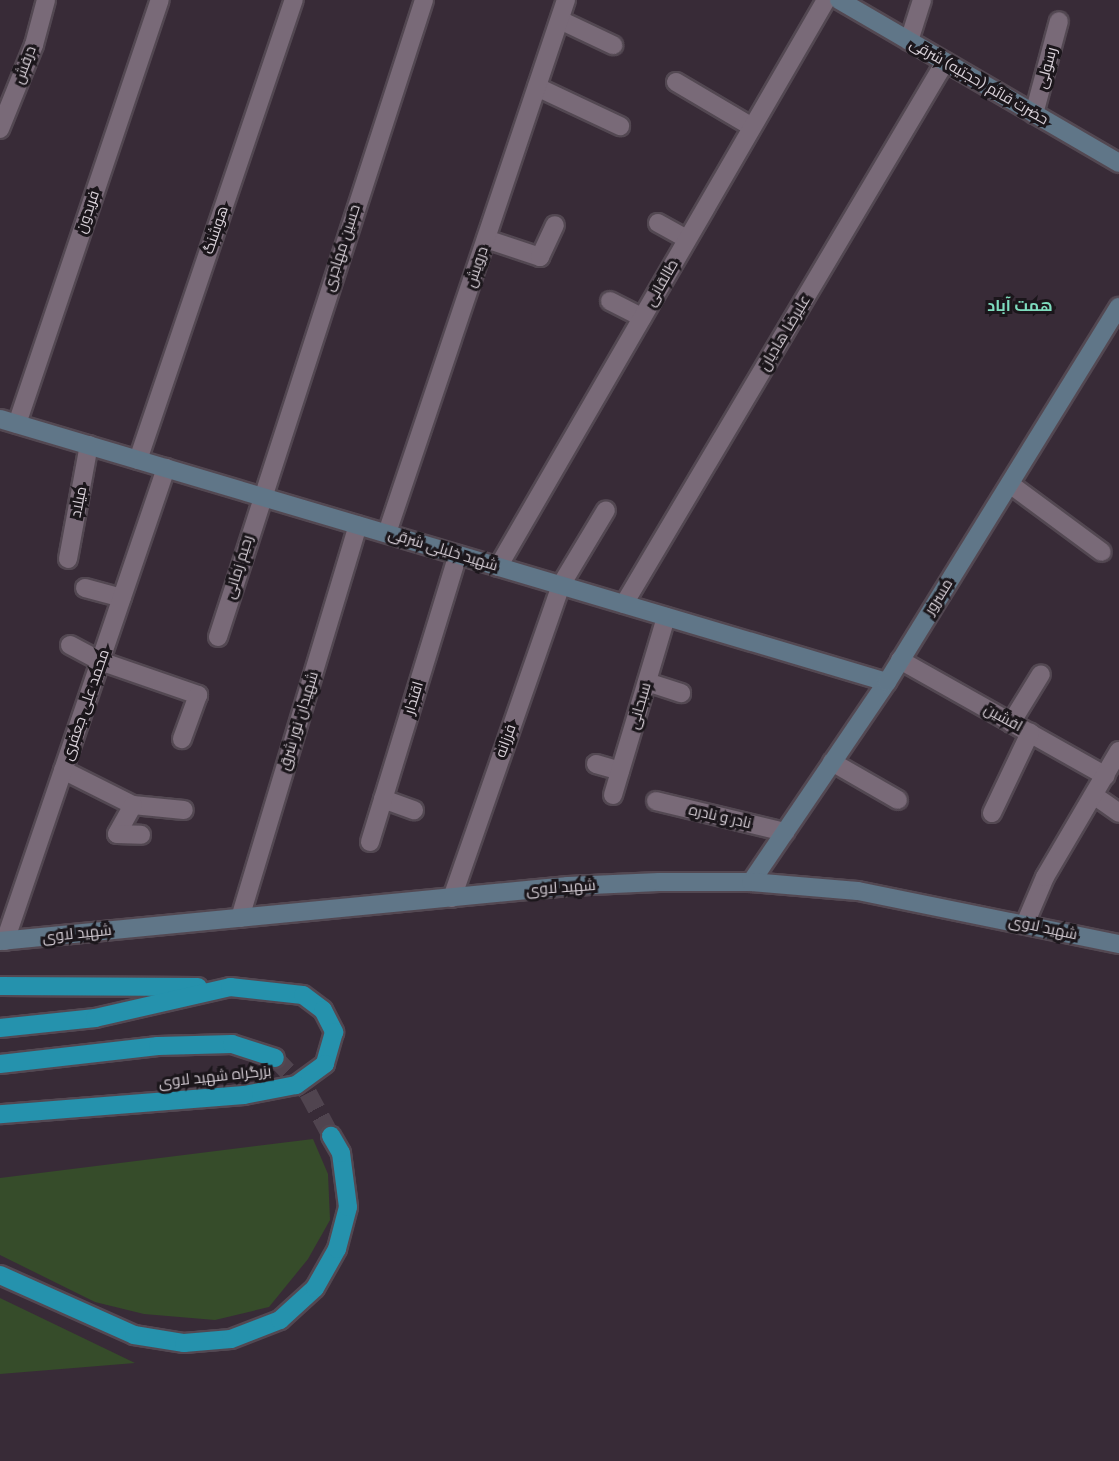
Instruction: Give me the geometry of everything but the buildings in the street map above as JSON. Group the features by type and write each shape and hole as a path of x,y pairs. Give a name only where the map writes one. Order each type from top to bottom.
{"highway":[{"path":"0,986 230,987"},
{"name":"بزرگراه شهید لاوی","path":"0,1028 95,1018 230,987 303,995 322,1010 334,1032 325,1064 296,1085 244,1095 0,1114"},
{"path":"0,1064 158,1046 232,1044 275,1058"},
{"path":"0,1275 134,1335 184,1343 231,1339 280,1320 315,1288 337,1249 348,1207 341,1153 331,1136"}],"street":[{"name":"درفش","path":"0,129 34,45 46,0"},
{"name":"فریدون","path":"8,422 160,0"},
{"name":"هوشنگ","path":"138,460 294,0"},
{"name":"حسین مهاجری","path":"261,496 424,0"},
{"name":"درویش","path":"387,533 566,0"},
{"name":"طالقانی","path":"498,567 826,0"},
{"name":"حضرت قائم (حجتیه) شرقی","path":"839,0 1119,164"},
{"path":"909,41 922,0"},
{"path":"560,21 613,45"},
{"name":"رسولی","path":"1034,114 1059,21"},
{"name":"علیرضا هادیان","path":"624,604 945,62"},
{"path":"676,82 752,128"},
{"path":"537,87 620,126"},
{"path":"658,223 687,239"},
{"path":"486,239 540,257 555,225"},
{"path":"610,301 642,317"},
{"name":"مسرور","path":"751,882 886,682 1118,310"},
{"name":"شهید خلیلی شرقی","path":"8,422 886,682"},
{"name":"میلاد","path":"68,559 89,445"},
{"name":"محمد علی جعفری","path":"2,941 166,468"},
{"path":"1010,484 1102,552"},
{"name":"رحیم زمانی","path":"218,637 261,496"},
{"name":"فرزانه","path":"452,898 561,585 606,510"},
{"name":"شهیدان نور شرق","path":"240,918 358,525"},
{"name":"اقتدار","path":"370,842 458,555"},
{"path":"85,588 122,598"},
{"name":"سبحانی","path":"613,795 666,616"},
{"path":"70,645 100,661 198,694 182,739"},
{"name":"افشین","path":"900,660 1106,776"},
{"path":"1011,723 1041,674"},
{"path":"647,682 681,693"},
{"path":"992,813 1030,733"},
{"path":"1025,924 1044,877 1118,756"},
{"path":"832,762 898,800"},
{"path":"596,764 620,771"},
{"path":"63,770 133,805 184,810"},
{"path":"1095,796 1119,813"},
{"path":"383,799 414,810"},
{"name":"نادر و نادره","path":"656,801 785,832"},
{"path":"133,805 117,834 141,836"},
{"name":"شهید لاوی","path":"2,941 591,885 751,882 858,891 1119,944"}],"green space":[{"path":"313,1139 328,1174 330,1220 308,1259 269,1307 215,1320 144,1314 95,1302 0,1255 0,1178"},
{"path":"0,1298 25,1310 135,1363 0,1374"}],"tunnel":[{"path":"275,1058 308,1093 331,1136"}],"district":[{"name":"همت آباد","path":"1020,306"}]}
